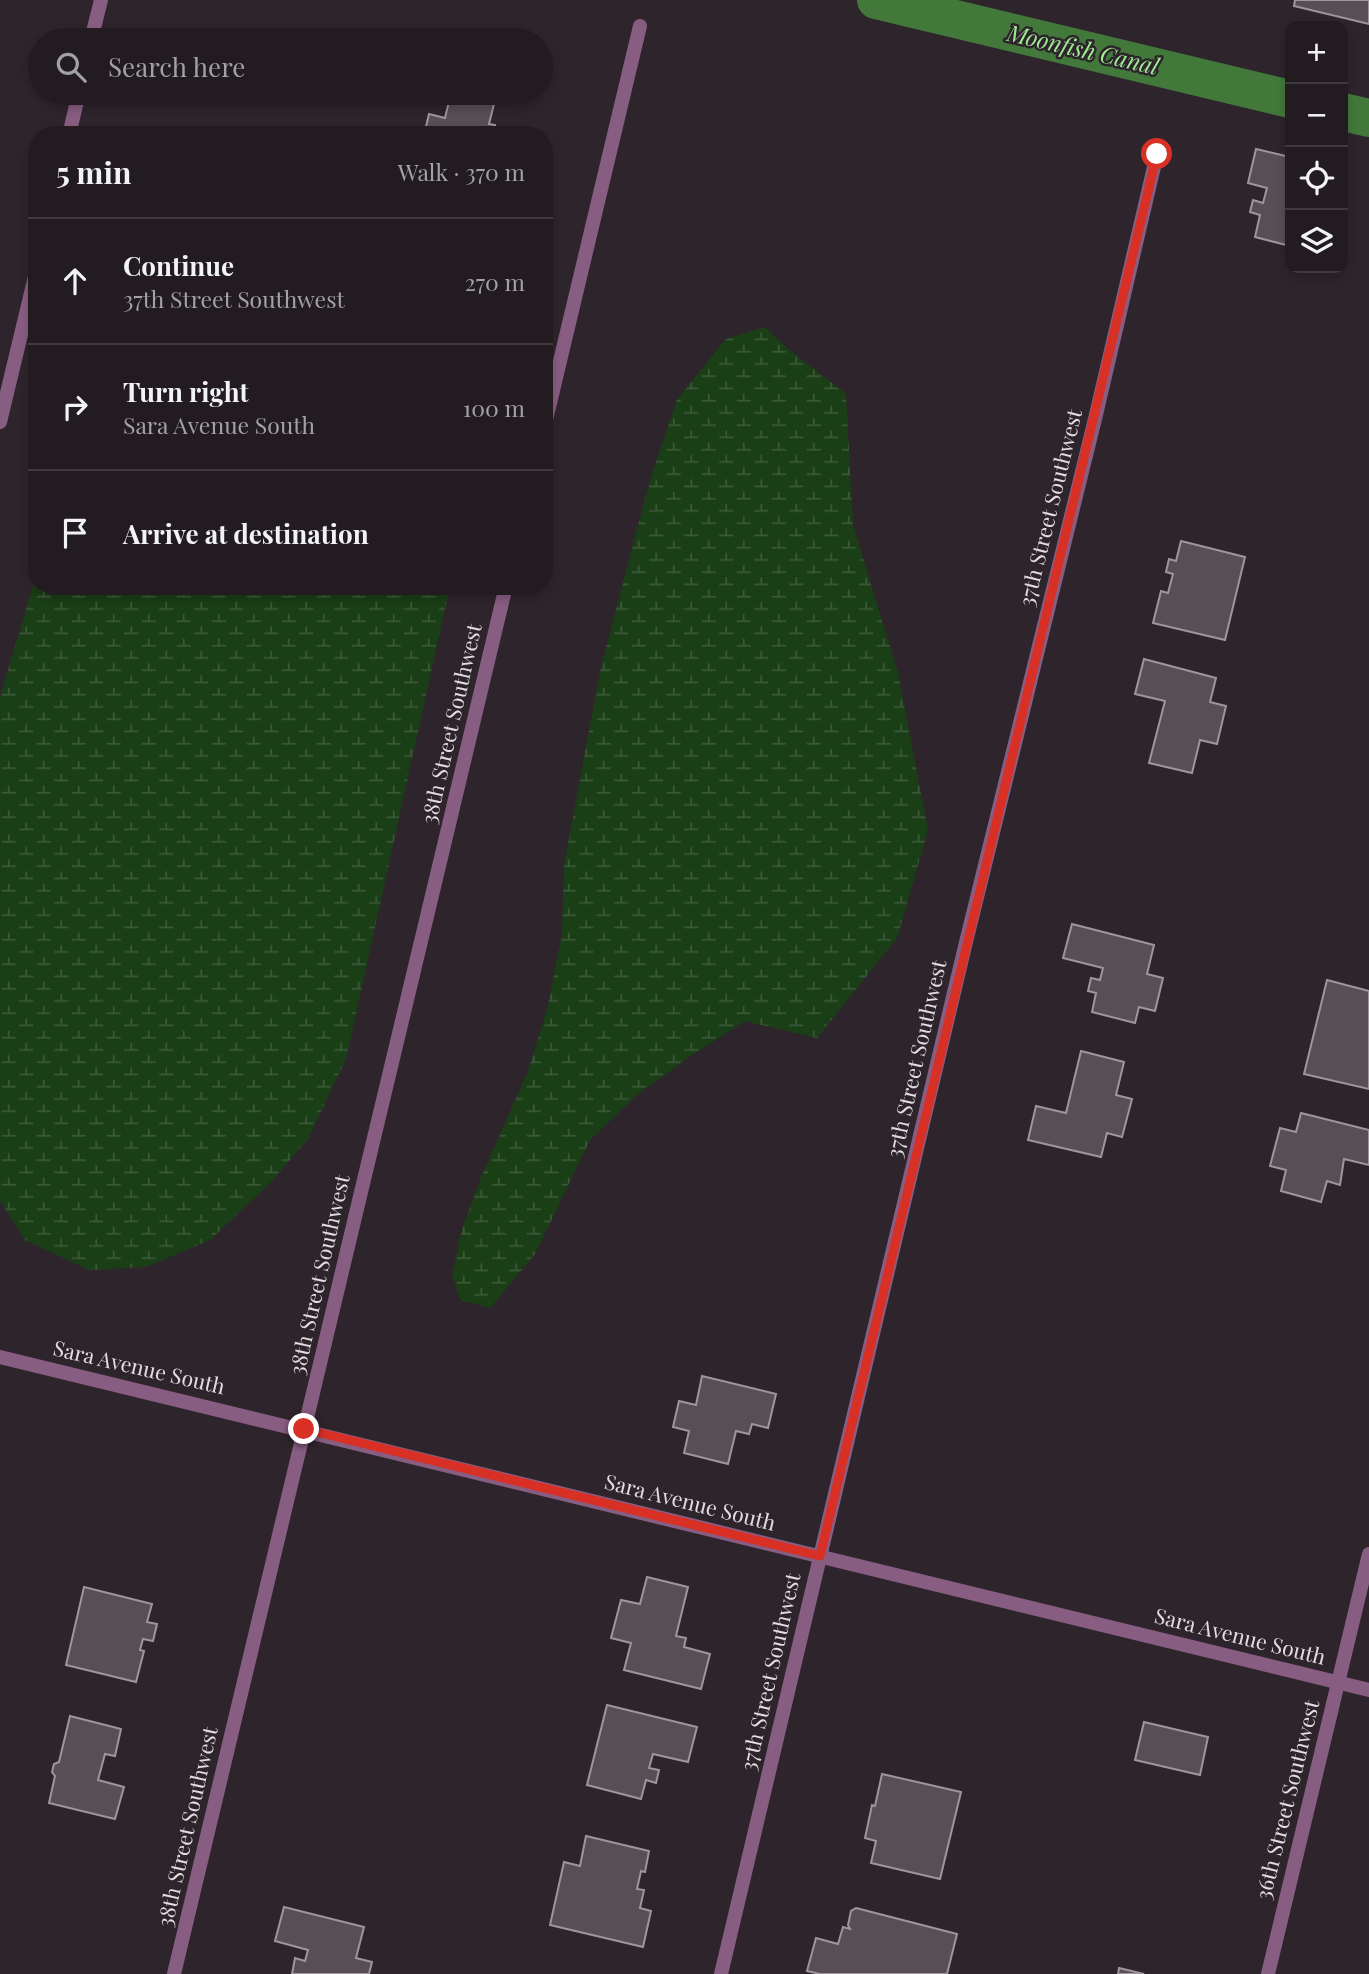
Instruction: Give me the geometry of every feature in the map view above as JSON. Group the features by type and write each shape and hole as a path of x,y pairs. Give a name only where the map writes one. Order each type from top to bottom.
{"street":[{"path":"94,28 101,0"},
{"path":"553,390 640,26"},
{"path":"71,126 76,105"},
{"name":"37th Street Southwest","path":"720,1974 1157,154"},
{"path":"0,422 28,305"},
{"name":"38th Street Southwest","path":"174,1974 504,595"},
{"name":"Sara Avenue South","path":"0,1357 1369,1690"},
{"name":"36th Street Southwest","path":"1268,1974 1369,1554"}],"green space":[{"path":"765,327 787,348 846,394 853,525 898,673 928,830 897,938 817,1038 745,1021 637,1095 590,1140 535,1254 490,1308 460,1300 452,1275 462,1229 480,1180 527,1074 547,1010 562,933 564,866 600,671 650,480 677,400 726,339"},
{"path":"30,595 448,595 346,1059 308,1139 271,1182 210,1240 146,1267 89,1270 25,1240 0,1201 0,697"}],"building":[{"path":"1295,0 1369,0 1369,24 1294,6"},
{"path":"448,105 494,105 489,124 495,125 426,126 429,114 445,118"},
{"path":"1256,149 1285,156 1285,245 1255,237 1260,215 1250,212 1253,200 1263,203 1267,188 1248,183"},
{"path":"1181,541 1245,557 1225,640 1153,623 1161,591 1168,593 1173,574 1166,572 1169,559 1176,561"},
{"path":"1144,659 1216,678 1210,702 1226,706 1217,744 1200,740 1192,773 1149,763 1165,701 1135,694"},
{"path":"1072,924 1154,945 1147,974 1163,978 1155,1011 1139,1007 1135,1023 1092,1012 1096,993 1088,991 1091,978 1100,980 1103,968 1063,958"},
{"path":"1327,980 1369,991 1369,1089 1304,1074"},
{"path":"1081,1051 1124,1062 1116,1095 1132,1099 1122,1137 1107,1133 1101,1157 1028,1140 1036,1106 1066,1113"},
{"path":"1301,1113 1369,1130 1369,1165 1344,1159 1340,1185 1327,1181 1321,1202 1281,1191 1286,1170 1270,1166 1280,1128 1296,1132"},
{"path":"702,1376 776,1394 768,1428 752,1424 749,1434 736,1431 728,1464 684,1453 689,1431 673,1427 679,1401 696,1405"},
{"path":"647,1577 688,1587 676,1636 686,1638 684,1647 710,1654 701,1689 624,1670 631,1643 611,1638 621,1600 640,1604"},
{"path":"84,1587 152,1604 147,1622 157,1624 153,1641 143,1639 140,1650 144,1651 136,1682 66,1665"},
{"path":"607,1705 697,1727 688,1762 653,1754 649,1768 659,1770 656,1783 646,1780 641,1799 587,1785"},
{"path":"70,1716 121,1729 115,1756 105,1754 98,1780 124,1787 115,1819 49,1803 55,1776 52,1772 54,1764 59,1762"},
{"path":"1144,1722 1208,1737 1200,1775 1135,1760"},
{"path":"882,1774 961,1792 940,1879 871,1863 876,1841 865,1838"},
{"path":"586,1836 649,1851 645,1872 641,1871 637,1889 644,1890 640,1908 651,1911 643,1947 550,1925 564,1862 580,1866"},
{"path":"284,1907 364,1927 356,1958 372,1962 369,1974 292,1974 295,1958 305,1961 308,1950 275,1941"},
{"path":"856,1908 957,1934 947,1974 820,1974 807,1971 816,1938 838,1944 843,1927 850,1929 848,1925 851,1911"},
{"path":"1119,1968 1144,1974 1118,1974"}],"waterway":[{"name":"Moonfish Canal","path":"876,0 1285,98"},
{"name":"Moonfish Canal","path":"1348,113 1369,118"}],"route":[{"path":"304,1429 820,1556 1157,154"}]}
